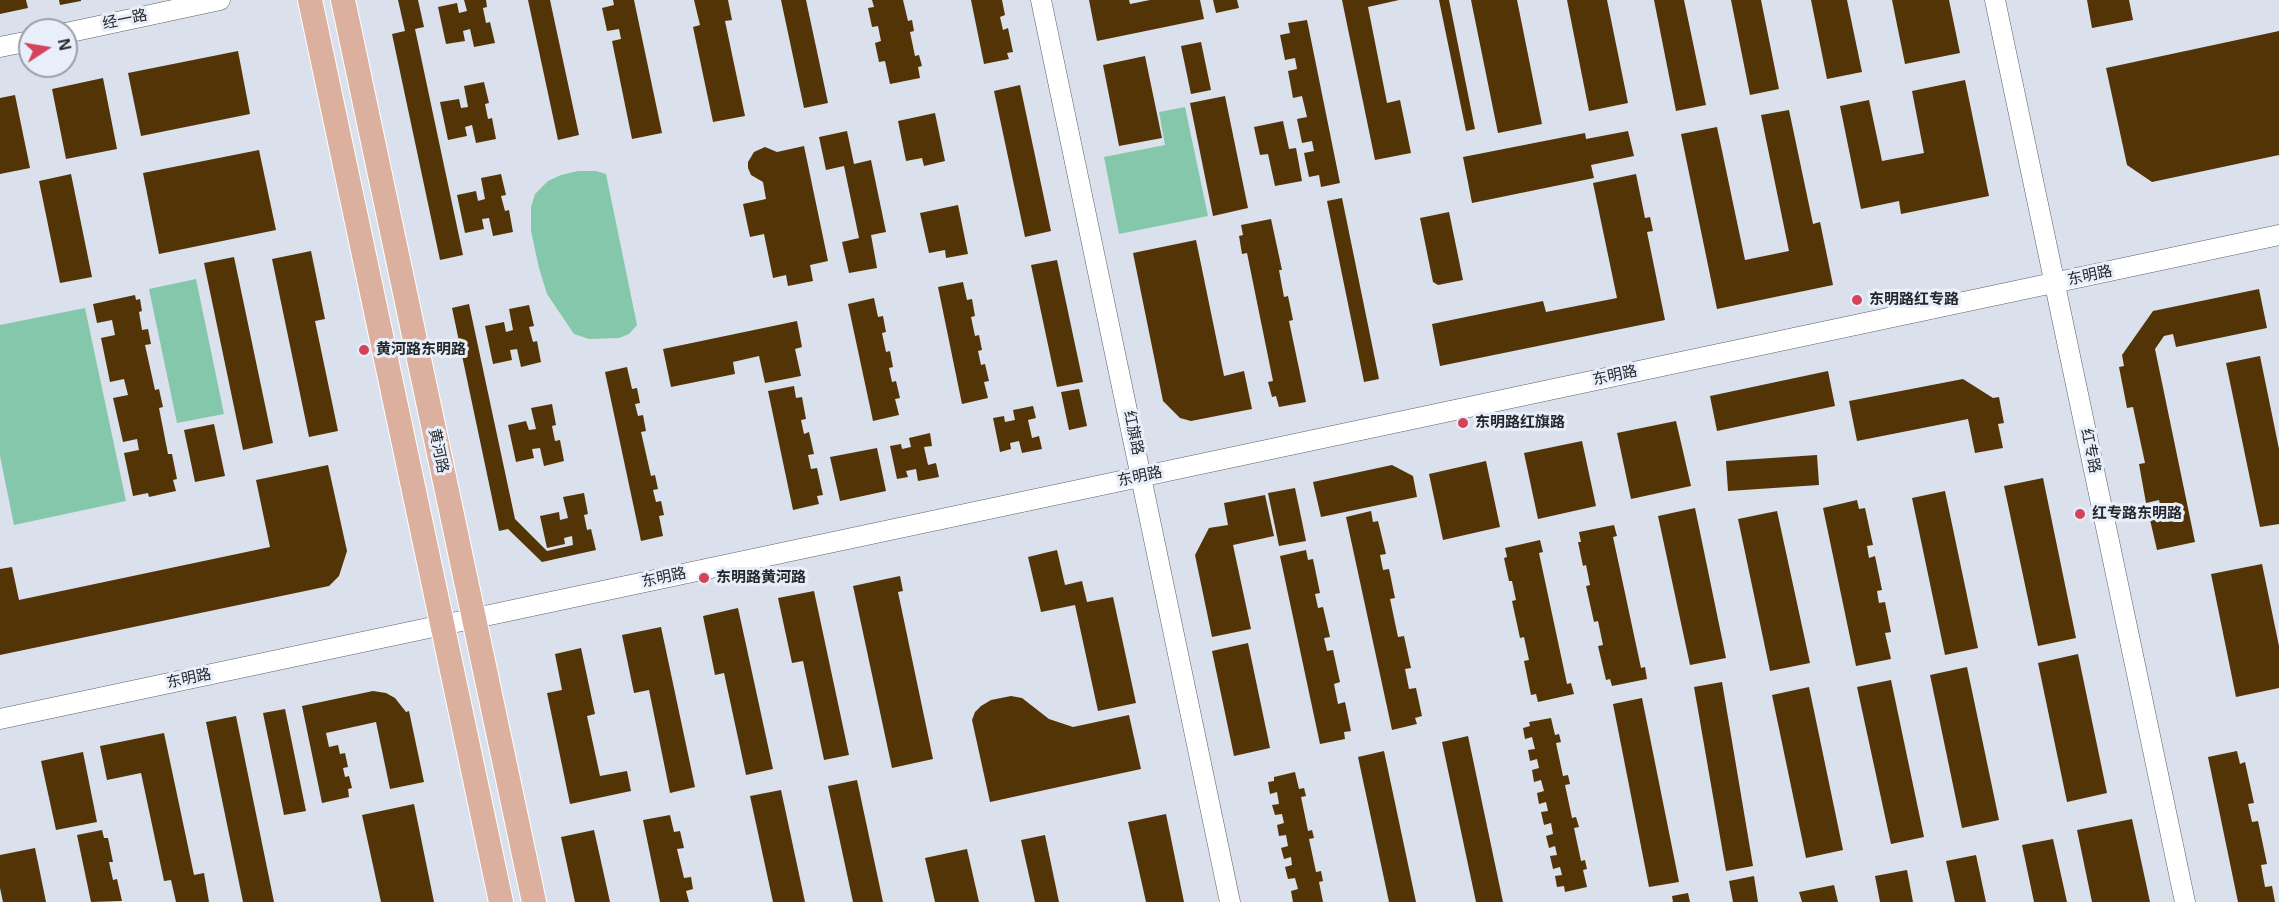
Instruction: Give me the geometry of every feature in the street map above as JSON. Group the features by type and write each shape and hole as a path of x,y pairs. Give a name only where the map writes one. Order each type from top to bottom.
{"main road":[{"path":"310,0 501,902"},
{"name":"黄河路","path":"343,0 534,902"}],"street":[{"name":"经一路","path":"78,30 220,0"},
{"name":"红旗路","path":"1041,0 1230,902"},
{"name":"红专路","path":"1995,0 2185,902"},
{"path":"0,47 18,43"},
{"name":"东明路","path":"0,719 2279,235"}],"green space":[{"path":"1185,107 1208,216 1119,234 1104,157 1165,145 1159,112"},
{"path":"578,171 596,171 606,174 637,325 629,334 619,338 589,339 574,334 547,294 539,268 531,231 531,207 535,194 548,181"},
{"path":"196,279 224,414 177,423 149,289"},
{"path":"85,308 126,501 14,525 0,456 0,325"}],"building":[{"path":"0,0 26,0 28,8 0,14"},
{"path":"59,0 81,0 81,1 60,5"},
{"path":"398,0 418,0 424,27 415,29 463,255 440,260 392,34 405,31"},
{"path":"464,0 486,0 487,7 483,8 486,23 490,22 495,43 474,47 470,29 463,31 465,41 446,44 438,7 457,3 459,13 467,11"},
{"path":"528,0 550,0 579,135 558,140"},
{"path":"613,0 634,0 662,133 632,139 612,41 621,39 619,29 607,31 602,8 614,5"},
{"path":"694,0 728,0 732,20 725,21 745,116 713,122 693,27 700,25"},
{"path":"781,0 806,0 828,103 804,108"},
{"path":"872,0 903,0 908,21 912,20 914,31 910,32 915,56 919,55 922,66 918,67 920,78 890,84 885,61 879,62 875,43 881,41 878,26 872,27 868,8 874,7"},
{"path":"971,0 1002,0 1005,15 1000,17 1003,30 1008,28 1013,52 1007,53 1009,59 984,64"},
{"path":"1089,0 1129,0 1130,4 1150,0 1200,0 1204,19 1097,41"},
{"path":"1213,0 1237,0 1239,8 1216,13"},
{"path":"1342,0 1399,0 1368,7 1387,103 1400,100 1411,153 1375,160"},
{"path":"1439,0 1449,0 1475,129 1466,131"},
{"path":"1471,0 1517,0 1542,124 1498,133"},
{"path":"1567,0 1607,0 1628,103 1589,111"},
{"path":"1654,0 1684,0 1706,105 1676,111"},
{"path":"1731,0 1761,0 1779,89 1750,95"},
{"path":"1811,0 1847,0 1862,72 1827,79"},
{"path":"1892,0 1949,0 1960,53 1905,64"},
{"path":"2087,0 2129,0 2133,20 2092,28"},
{"path":"1307,20 1340,183 1321,187 1319,175 1309,177 1304,153 1314,151 1312,141 1302,143 1297,119 1307,117 1302,96 1293,98 1288,71 1297,69 1295,58 1285,60 1280,35 1290,33 1288,23"},
{"path":"2279,31 2279,155 2152,182 2127,165 2106,68"},
{"path":"1201,42 1211,90 1191,94 1181,46"},
{"path":"238,51 250,114 141,136 128,73"},
{"path":"1145,56 1162,138 1119,146 1103,65"},
{"path":"103,78 117,149 66,159 52,89"},
{"path":"1965,80 1989,196 1901,214 1899,201 1861,209 1840,106 1869,100 1882,161 1924,153 1912,91"},
{"path":"484,82 489,103 485,104 488,119 492,118 496,139 476,143 472,125 465,127 467,136 448,140 440,102 459,99 461,108 468,107 464,86"},
{"path":"1020,85 1051,231 1025,237 994,91"},
{"path":"15,95 30,168 0,174 0,98"},
{"path":"1225,96 1248,208 1213,216 1190,103"},
{"path":"1789,110 1813,224 1820,222 1833,285 1717,309 1681,134 1717,127 1745,260 1789,251 1761,115"},
{"path":"935,113 945,161 924,166 922,158 906,161 898,121"},
{"path":"1283,121 1289,149 1296,148 1302,181 1275,186 1268,154 1260,155 1254,127"},
{"path":"847,131 854,164 871,160 886,232 871,235 877,268 849,273 842,242 859,238 844,166 826,170 819,137"},
{"path":"1628,131 1634,156 1591,165 1594,178 1472,203 1463,157 1585,133 1586,139"},
{"path":"804,146 828,261 810,265 813,281 788,286 786,275 773,278 764,234 750,237 743,204 766,199 763,182 751,175 748,168 748,162 754,152 765,147 777,152"},
{"path":"259,150 276,230 159,254 143,173"},
{"path":"71,174 92,277 60,283 39,181"},
{"path":"501,174 506,195 501,196 505,211 509,210 513,232 493,236 489,218 482,219 484,229 465,233 457,195 476,191 478,201 485,199 481,178"},
{"path":"1636,174 1645,218 1650,217 1653,231 1647,232 1665,320 1440,366 1432,324 1543,301 1546,312 1617,298 1593,183"},
{"path":"1342,198 1379,379 1364,382 1327,201"},
{"path":"958,205 968,254 946,258 945,250 929,253 920,213"},
{"path":"1449,212 1463,280 1438,285 1433,282 1420,218"},
{"path":"1271,219 1282,270 1279,270 1284,297 1288,296 1293,320 1289,321 1306,402 1279,407 1276,396 1272,397 1268,382 1273,381 1247,253 1242,254 1239,236 1243,235 1241,225"},
{"path":"1196,240 1224,376 1244,371 1252,409 1191,421 1180,418 1163,401 1133,253"},
{"path":"311,251 325,319 315,321 338,431 309,437 272,259"},
{"path":"234,257 273,443 243,450 204,263"},
{"path":"1057,260 1083,382 1057,387 1031,265"},
{"path":"963,282 967,300 972,299 975,316 971,317 975,336 979,335 982,350 978,351 981,365 985,364 989,381 984,382 988,398 962,404 938,287"},
{"path":"2259,289 2267,328 2176,347 2173,334 2164,336 2155,349 2195,542 2157,550 2148,511 2161,508 2159,500 2146,503 2139,464 2145,463 2133,407 2127,408 2119,367 2124,366 2122,355 2153,311"},
{"path":"135,295 136,300 140,299 142,311 139,312 142,330 148,329 151,344 145,345 155,390 159,389 163,407 159,408 168,454 172,454 177,479 173,480 176,491 149,497 148,493 133,496 124,453 139,450 137,439 123,442 113,398 128,395 124,379 110,382 101,338 115,335 112,320 97,323 93,304"},
{"path":"874,298 878,317 883,316 886,332 882,333 886,352 890,351 893,367 889,368 892,382 896,381 900,398 895,399 899,415 873,421 848,304"},
{"path":"469,304 515,519 547,551 573,545 572,536 564,538 565,544 547,548 540,516 559,512 560,520 568,518 563,497 584,493 588,514 584,515 587,530 591,529 596,550 542,562 508,529 499,531 452,308"},
{"path":"529,305 534,326 529,327 533,342 537,341 541,362 521,367 517,349 510,350 512,360 493,364 485,326 504,322 506,332 513,330 509,309"},
{"path":"797,321 802,347 795,349 801,376 765,383 759,356 733,362 735,374 671,387 663,349"},
{"path":"2260,356 2279,449 2279,524 2260,527 2226,363"},
{"path":"627,367 632,389 637,388 640,403 635,404 638,416 643,415 646,431 641,432 651,476 655,475 658,489 653,490 656,502 661,501 664,515 659,516 663,536 641,541 605,372"},
{"path":"1828,371 1835,406 1717,431 1710,396"},
{"path":"1963,379 1993,398 1999,397 2004,423 1998,424 2003,448 1975,453 1968,419 1857,441 1849,401"},
{"path":"794,386 796,398 802,397 806,419 801,420 804,434 809,432 814,454 808,455 811,469 817,468 823,495 817,496 819,504 793,510 768,391"},
{"path":"1079,389 1087,426 1069,430 1061,392"},
{"path":"552,404 556,425 552,426 555,441 560,440 564,461 544,466 540,448 532,449 534,458 516,462 508,425 526,421 529,430 536,429 531,408"},
{"path":"1033,406 1036,418 1028,420 1032,438 1039,436 1042,449 1022,453 1019,441 1010,443 1011,449 1000,452 993,418 1004,416 1005,422 1015,420 1013,410"},
{"path":"1676,421 1691,486 1631,499 1617,433"},
{"path":"214,424 225,476 195,482 184,430"},
{"path":"930,433 932,446 924,447 928,465 936,463 939,477 918,481 916,469 906,471 908,477 897,479 890,446 901,444 902,449 911,447 909,438"},
{"path":"1582,441 1596,506 1538,519 1524,453"},
{"path":"877,448 886,491 840,501 830,457"},
{"path":"1817,455 1819,485 1728,491 1726,461"},
{"path":"1486,461 1500,527 1443,540 1429,474"},
{"path":"328,465 347,551 339,576 329,586 0,655 0,569 12,567 19,600 270,547 256,480"},
{"path":"1392,465 1413,476 1417,497 1321,517 1313,482"},
{"path":"2043,478 2076,638 2038,646 2004,486"},
{"path":"1295,488 1306,541 1279,546 1268,493"},
{"path":"1945,491 1978,648 1945,655 1912,498"},
{"path":"1265,495 1274,536 1233,545 1251,629 1212,637 1195,555 1209,528 1228,525 1224,503"},
{"path":"1857,500 1859,509 1865,508 1873,545 1867,546 1869,558 1875,556 1882,590 1877,591 1879,603 1885,602 1891,632 1885,633 1891,659 1856,666 1823,508"},
{"path":"1695,508 1726,658 1690,665 1658,516"},
{"path":"1371,511 1373,522 1378,521 1386,554 1380,555 1383,570 1389,569 1395,598 1390,599 1398,637 1404,636 1411,668 1405,669 1409,689 1416,688 1422,716 1415,718 1417,724 1392,730 1346,517"},
{"path":"1777,511 1810,663 1770,671 1738,519"},
{"path":"1614,525 1617,536 1613,537 1641,668 1645,667 1647,679 1612,686 1610,679 1606,680 1598,646 1603,645 1598,621 1594,622 1586,586 1590,585 1586,565 1583,566 1578,542 1581,542 1579,532"},
{"path":"1540,540 1543,552 1539,553 1567,684 1571,683 1574,694 1538,702 1536,694 1531,695 1524,661 1529,660 1524,637 1520,638 1512,601 1516,600 1504,558 1507,557 1505,548"},
{"path":"1057,550 1065,585 1082,581 1087,602 1113,597 1136,703 1098,711 1075,605 1041,612 1028,557"},
{"path":"1306,550 1308,560 1313,559 1320,593 1315,594 1318,608 1323,607 1330,637 1324,638 1327,651 1333,650 1340,682 1334,684 1338,704 1345,702 1351,731 1344,732 1345,739 1320,744 1280,556"},
{"path":"2262,564 2279,646 2279,688 2236,697 2211,574"},
{"path":"900,576 903,591 898,592 933,759 892,768 853,586"},
{"path":"814,591 849,755 824,760 803,661 792,663 778,598"},
{"path":"738,608 773,769 746,775 724,673 715,675 703,616"},
{"path":"661,627 695,787 670,793 649,690 634,693 622,635"},
{"path":"1248,643 1270,748 1234,756 1212,651"},
{"path":"581,648 595,714 587,716 600,776 627,771 631,791 570,804 547,693 562,690 555,654"},
{"path":"2078,654 2107,793 2067,802 2038,663"},
{"path":"1967,667 1999,820 1962,828 1930,675"},
{"path":"1891,680 1924,837 1891,844 1857,687"},
{"path":"1722,682 1753,866 1726,871 1694,687"},
{"path":"1809,687 1843,850 1806,858 1772,695"},
{"path":"373,691 386,693 395,698 406,712 409,711 424,782 390,789 376,722 326,733 329,747 338,745 340,754 345,753 348,767 343,768 345,777 349,776 352,788 348,789 349,797 322,803 302,706"},
{"path":"1011,696 1022,698 1049,719 1073,727 1129,715 1141,769 990,802 972,720 975,712 981,706 991,700"},
{"path":"1642,698 1679,882 1649,887 1613,704"},
{"path":"285,709 306,811 284,815 263,713"},
{"path":"236,716 274,902 243,902 206,722"},
{"path":"1551,718 1555,735 1559,734 1561,742 1556,743 1563,776 1568,775 1570,784 1565,785 1572,818 1576,817 1579,827 1574,828 1581,861 1585,860 1587,869 1583,870 1587,887 1565,892 1564,886 1557,887 1555,876 1562,875 1560,867 1553,869 1550,856 1557,855 1555,846 1549,848 1546,836 1553,834 1551,823 1544,825 1541,812 1548,811 1546,802 1539,804 1537,793 1544,791 1541,780 1534,782 1532,770 1539,768 1537,759 1530,761 1528,750 1535,749 1532,737 1525,739 1523,728 1530,726 1529,722"},
{"path":"164,733 194,875 204,873 209,902 176,902 171,880 164,881 141,773 107,780 100,746"},
{"path":"1468,736 1503,902 1476,902 1442,742"},
{"path":"1384,751 1416,902 1389,902 1358,757"},
{"path":"2237,751 2240,764 2245,762 2254,803 2248,804 2252,822 2258,821 2267,864 2261,865 2265,887 2272,886 2275,902 2238,902 2208,757"},
{"path":"83,752 97,822 56,830 41,761"},
{"path":"1295,772 1299,789 1304,788 1306,796 1301,797 1308,831 1312,830 1314,838 1309,839 1316,872 1321,871 1323,881 1319,882 1323,902 1293,902 1291,891 1298,889 1295,878 1288,879 1285,867 1292,865 1291,857 1284,859 1281,848 1288,846 1286,835 1279,836 1277,825 1284,823 1282,814 1275,815 1272,805 1279,804 1277,792 1270,794 1268,782 1274,781 1274,777"},
{"path":"857,780 883,902 853,902 828,786"},
{"path":"781,790 805,902 773,902 750,796"},
{"path":"414,804 434,902 381,902 362,815"},
{"path":"1166,814 1184,902 1146,902 1128,822"},
{"path":"670,815 674,832 680,831 684,848 677,849 684,878 691,877 693,889 686,891 689,902 660,902 643,820"},
{"path":"2132,819 2150,902 2092,902 2077,830"},
{"path":"102,830 104,838 108,838 113,862 109,862 113,880 117,879 122,901 91,902 77,835"},
{"path":"594,830 610,902 575,902 561,837"},
{"path":"1045,835 1059,902 1035,902 1021,840"},
{"path":"2053,839 2067,902 2034,902 2022,845"},
{"path":"35,848 46,902 3,902 0,888 0,855"},
{"path":"967,849 979,902 935,902 925,858"},
{"path":"1976,855 1986,902 1955,902 1946,861"},
{"path":"1907,870 1913,902 1880,902 1875,876"},
{"path":"1754,876 1758,902 1733,902 1729,881"},
{"path":"1834,885 1838,902 1802,902 1799,892"},
{"path":"1688,893 1690,902 1673,902 1672,896"}],"place":[{"name":"东明路红专路","path":"1857,300"},
{"name":"黄河路东明路","path":"364,350"},
{"name":"东明路红旗路","path":"1463,423"},
{"name":"红专路东明路","path":"2080,514"},
{"name":"东明路黄河路","path":"704,578"}]}
